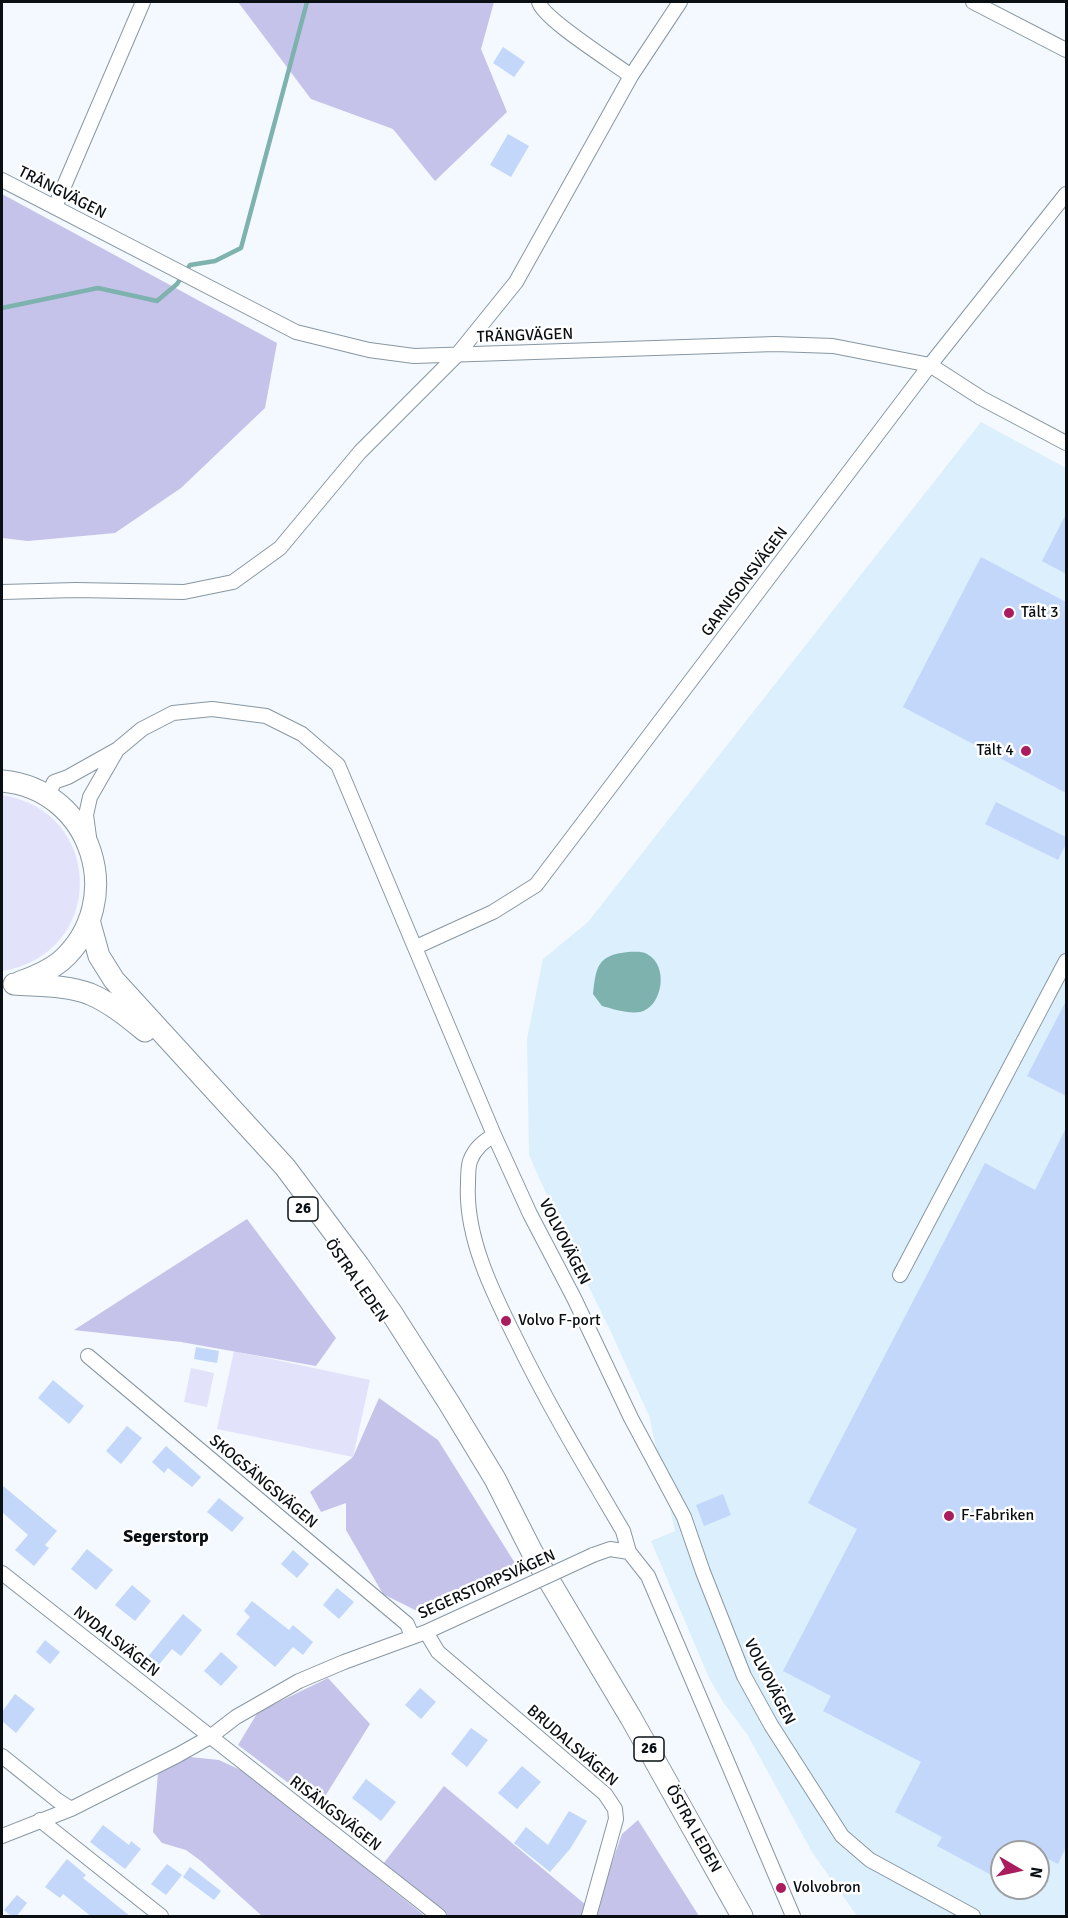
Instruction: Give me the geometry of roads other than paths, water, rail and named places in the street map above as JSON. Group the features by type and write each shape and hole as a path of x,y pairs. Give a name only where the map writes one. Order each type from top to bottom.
{"highway":[{"name":"26","path":"2,781 27,786 48,796 66,811 81,830 91,851 96,874 95,897 89,920 77,943 60,962 39,975 8,984"},
{"name":"ÖSTRA LEDEN","path":"89,920 99,956 114,980 285,1167 359,1266 444,1394 495,1479 532,1552 632,1718 742,1917"},
{"name":"ÖSTRA LEDEN","path":"8,984 70,989 89,993 127,1016 185,1070 307,1213 357,1280 488,1485 518,1524"}],"street":[{"path":"55,207 142,2"},
{"path":"539,2 540,7 555,22 631,76"},
{"path":"2,592 76,590 184,592 233,582 280,548 360,452 457,355 516,282 631,76 680,2"},
{"path":"973,2 1066,50"},
{"name":"TRÄNGVÄGEN","path":"2,180 158,262 311,338 369,350 414,356 775,344 833,346 914,360 930,365 981,398 1066,443"},
{"name":"GARNISONSVÄGEN","path":"416,948 493,912 536,885 930,365 1066,194"},
{"name":"VOLVOVÄGEN","path":"118,749 142,729 173,713 212,709 266,716 302,734 338,765 530,1214 574,1298 631,1418 684,1517 744,1676 777,1734 842,1836 870,1860 974,1917"},
{"path":"48,796 54,782 68,777 118,749"},
{"path":"91,851 86,815 90,797 118,749"},
{"path":"900,1275 1066,961"},
{"path":"495,1135 479,1144 469,1162 468,1193 472,1223 493,1294 531,1371 624,1531 629,1552 648,1576 793,1917"},
{"name":"SKOGSÄNGSVÄGEN","path":"88,1356 407,1624 412,1636"},
{"name":"SEGERSTORPSVÄGEN","path":"2,1836 71,1809 210,1737 236,1717 299,1681 426,1632 593,1554 610,1549 629,1552"},
{"name":"NYDALSVÄGEN","path":"2,1573 210,1737"},
{"name":"BRUDALSVÄGEN","path":"426,1632 438,1652 605,1794 615,1809 614,1831 589,1917"},
{"name":"RISÄNGSVÄGEN","path":"210,1737 439,1917"},
{"path":"2,1756 71,1809"},
{"path":"40,1820 161,1917"}],"waterway":[{"path":"2,308 98,288 157,301 177,284 190,265 215,261 241,248 307,2"}],"place":[{"name":"Tält 3","path":"1009,613"},
{"name":"Tält 4","path":"1026,751"},
{"name":"Volvo F-port","path":"506,1321"},
{"name":"F-Fabriken","path":"949,1516"},
{"name":"Volvobron","path":"781,1888"}],"district":[{"name":"Segerstorp","path":"166,1537"}]}
